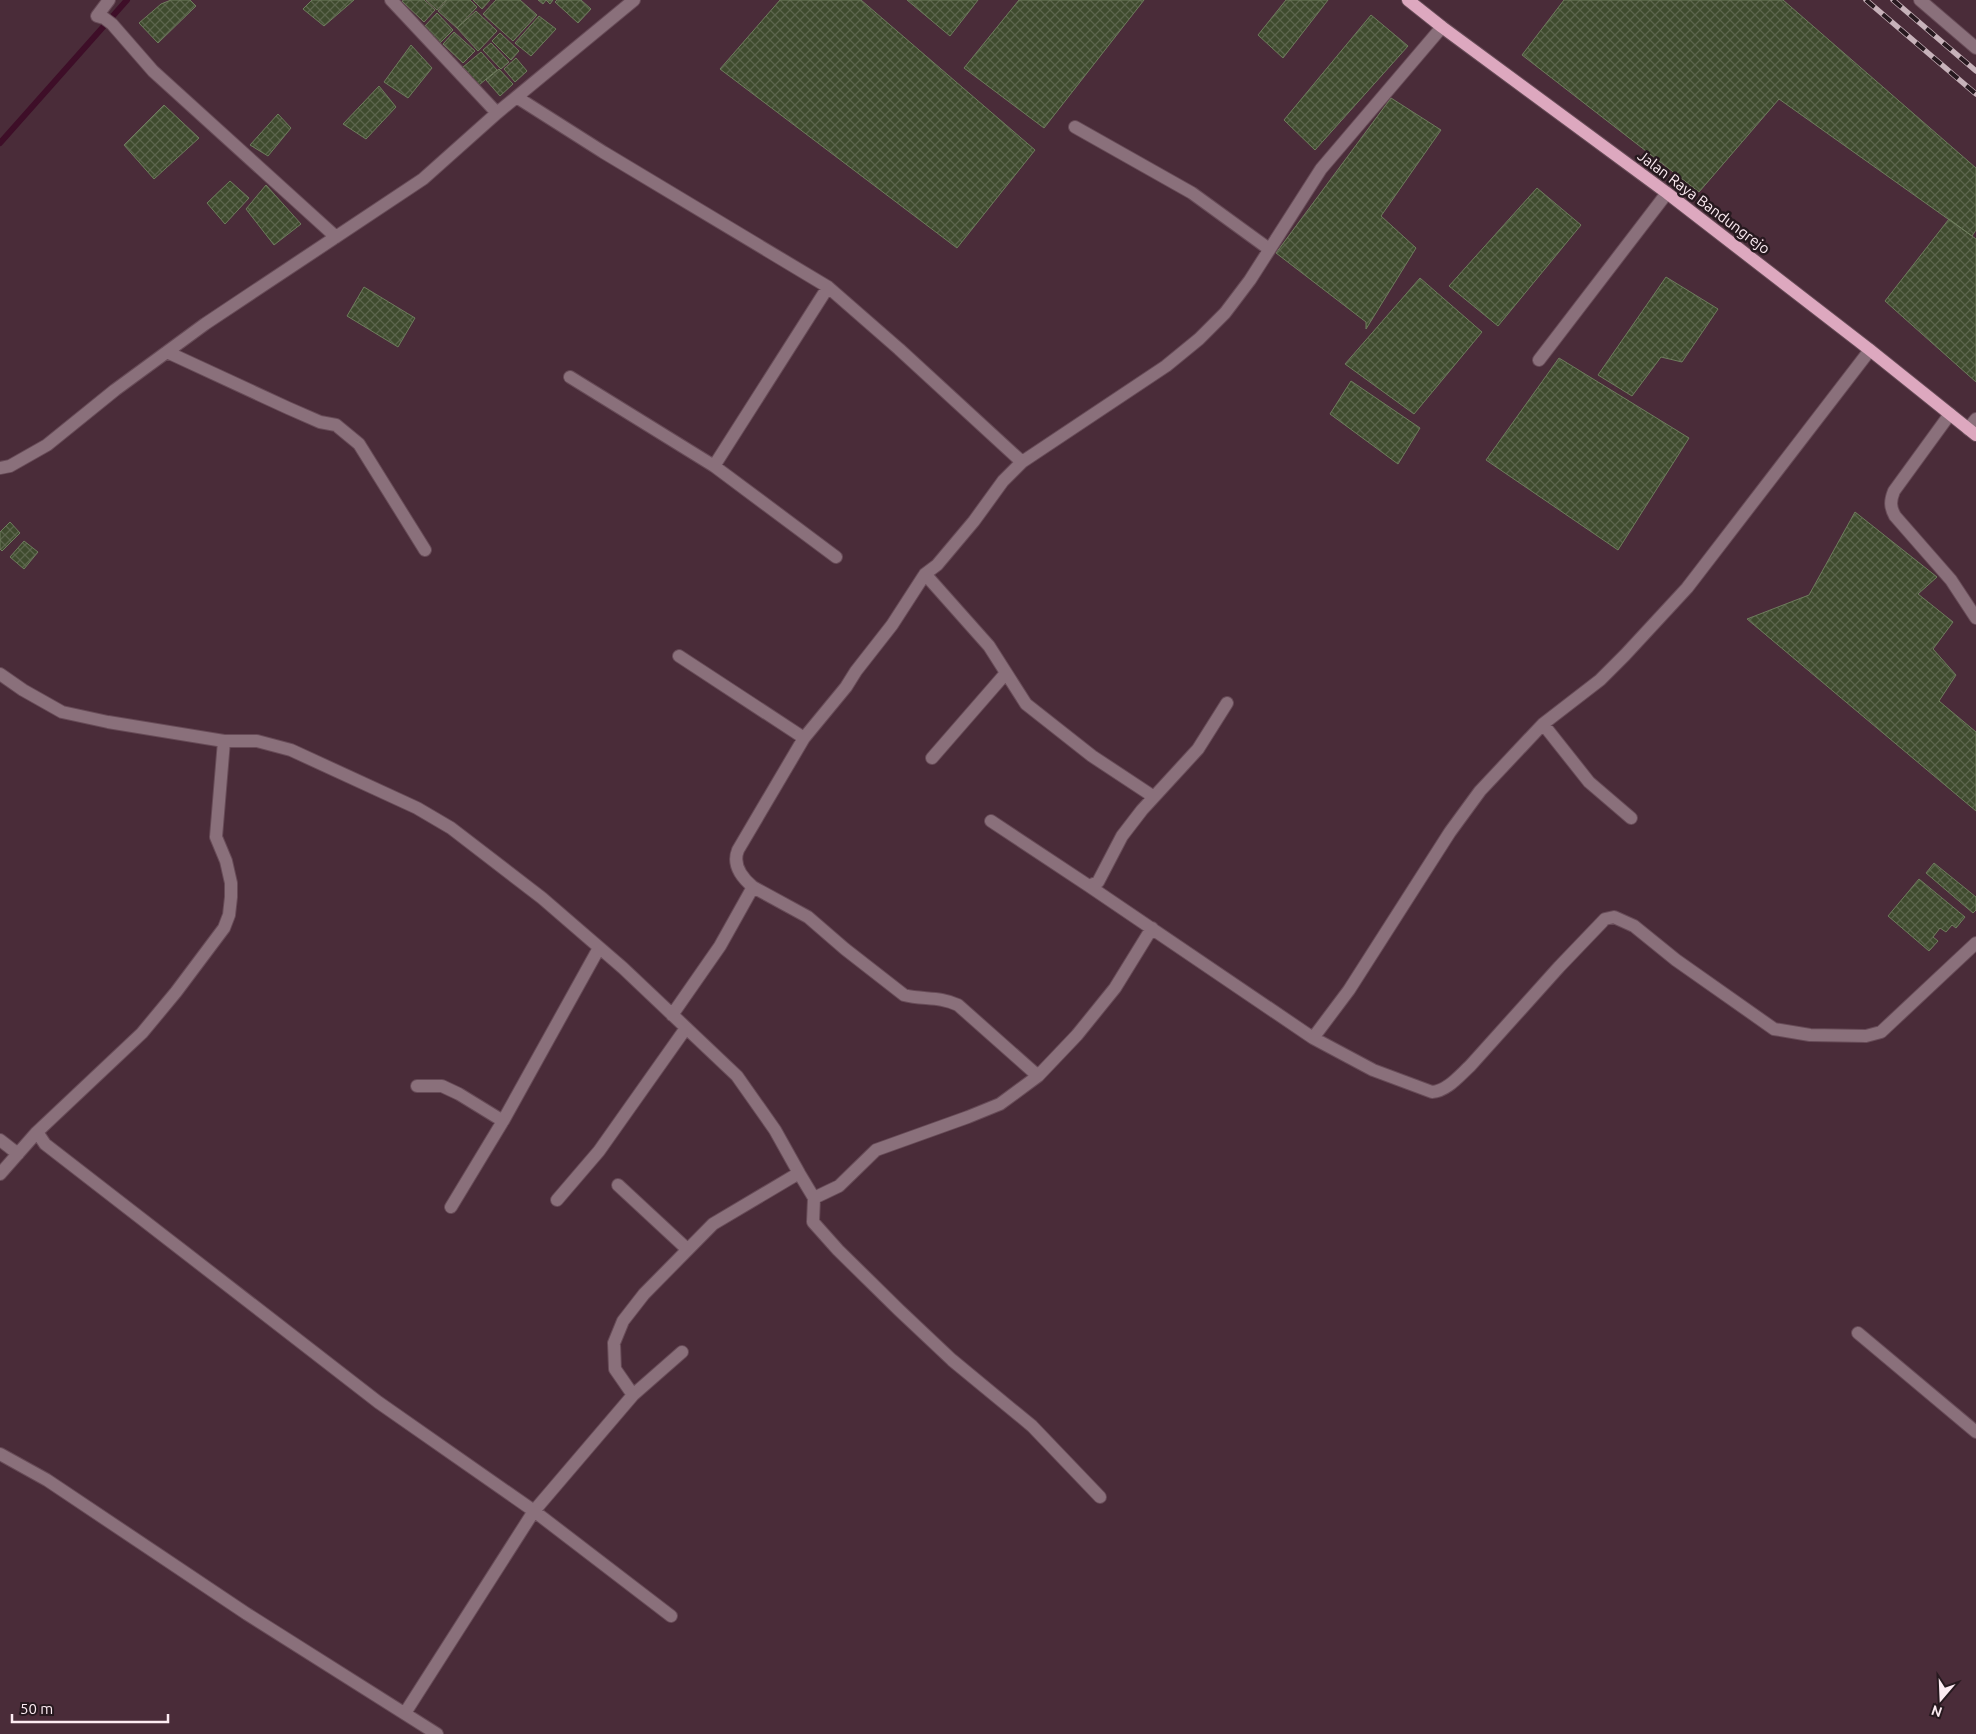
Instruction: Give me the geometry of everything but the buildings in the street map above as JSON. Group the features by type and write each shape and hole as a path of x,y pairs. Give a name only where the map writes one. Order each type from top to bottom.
{"main road":[{"name":"Jalan Raya Bandungrejo","path":"1408,0 1667,194 1950,414 1973,427"}],"street":[{"path":"109,0 98,16 108,21 153,71 336,237"},
{"path":"391,0 497,114"},
{"path":"0,468 10,466 47,445 115,390 204,324 423,179 497,114 634,0"},
{"path":"1920,0 1976,48"},
{"path":"1038,1076 958,1005 936,998 913,997 904,994 808,917 753,887 744,879 735,858 804,738 846,687 856,671 892,625 925,574 938,565 974,521 1003,481 1022,462 1166,366 1199,339 1225,312 1250,280 1338,147 1442,27"},
{"path":"518,98 603,152 828,287 899,349 1022,462"},
{"path":"1075,127 1192,193 1269,250"},
{"path":"1539,360 1667,194"},
{"path":"714,466 828,287"},
{"path":"1313,1038 1349,990 1450,832 1480,791 1543,724 1600,680 1645,635 1687,588 1870,350"},
{"path":"167,352 320,422 336,425 347,433 359,444 425,550"},
{"path":"570,377 714,466 836,557"},
{"path":"1950,414 1894,491 1890,501 1891,509 1951,580 1976,618"},
{"path":"925,574 989,646 1026,704 1092,756 1154,797"},
{"path":"678,656 804,738"},
{"path":"932,758 1006,673"},
{"path":"0,674 23,690 62,712 108,722 224,741 257,741 291,750 417,808 451,828 542,898 623,968 737,1076 775,1130 814,1198 814,1222 838,1250 952,1360 1032,1426 1100,1497"},
{"path":"1089,886 1098,882 1122,836 1154,797 1198,749 1227,702"},
{"path":"1543,724 1589,782 1631,818"},
{"path":"0,1174 37,1132 142,1033 176,992 224,928 229,916 231,883 226,861 216,837 224,741"},
{"path":"991,821 1313,1038 1373,1070 1432,1092 1454,1081 1470,1066 1559,967 1605,920 1614,916 1634,926 1676,960 1774,1029 1810,1035 1866,1036 1880,1032 1976,943"},
{"path":"672,1015 720,946 753,887"},
{"path":"814,1198 839,1186 876,1150 959,1121 1000,1104 1038,1076 1077,1035 1115,988 1152,928"},
{"path":"451,1207 503,1121 599,948"},
{"path":"557,1200 599,1151 686,1028"},
{"path":"417,1086 442,1086 460,1094 503,1121"},
{"path":"37,1132 45,1144 124,1207 378,1402 534,1511 671,1616"},
{"path":"0,1140 18,1154"},
{"path":"633,1396 615,1369 614,1343 623,1322 644,1294 713,1224 799,1173"},
{"path":"618,1185 687,1249"},
{"path":"1858,1333 1976,1432"},
{"path":"405,1713 534,1511 633,1396 682,1352"},
{"path":"0,1454 46,1480 247,1614 405,1713 423,1730 437,1734"}],"waterway":[{"path":"0,143 127,0"}],"railway":[{"path":"1866,0 1976,94"},
{"path":"1893,0 1976,71"}]}
